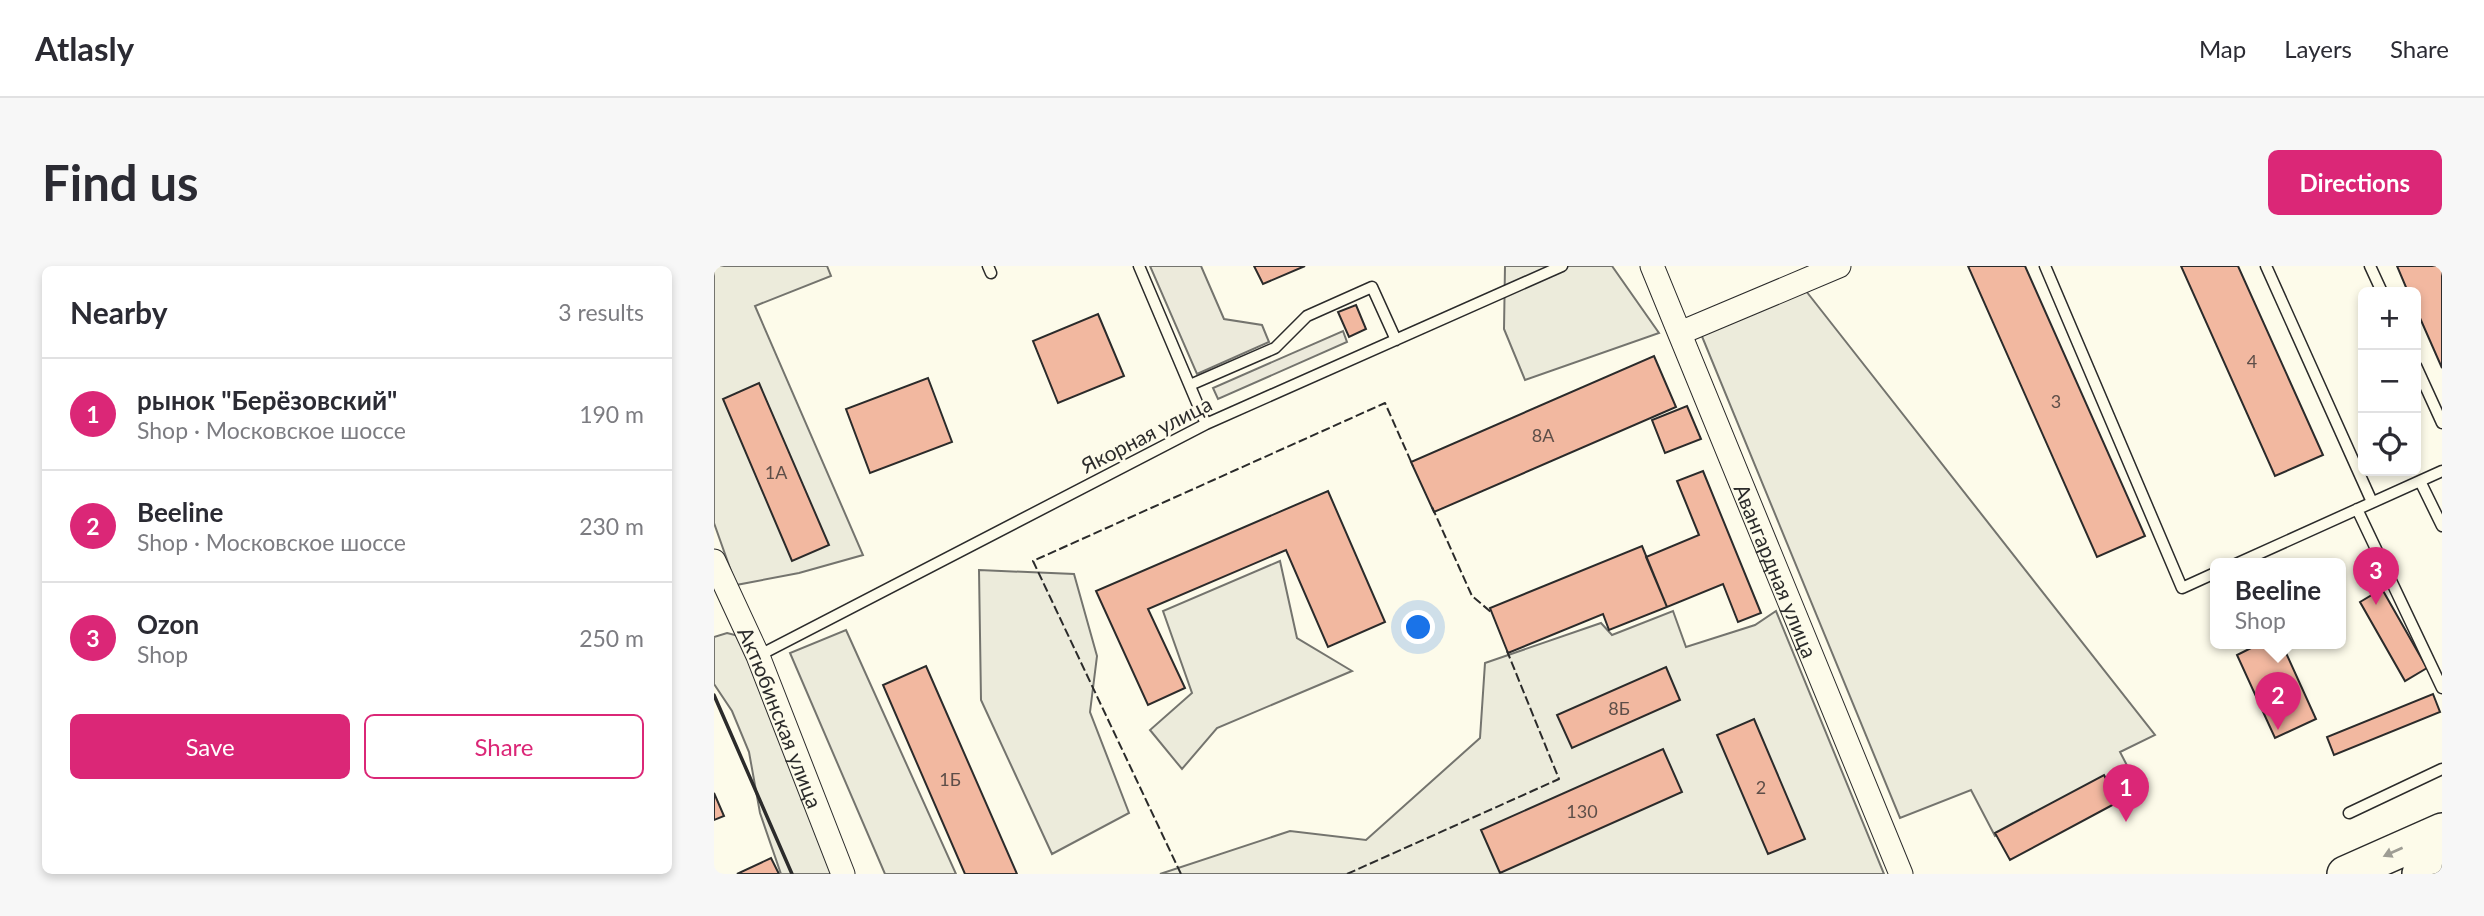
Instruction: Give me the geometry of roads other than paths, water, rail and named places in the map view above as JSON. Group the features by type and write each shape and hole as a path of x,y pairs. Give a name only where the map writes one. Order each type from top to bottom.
{"main road":[{"path":"2345,874 2442,831"},
{"path":"2420,874 2442,864"}],"street":[{"name":"Авангардная улица","path":"1652,266 1902,874"},
{"path":"1680,333 1839,266"},
{"name":"Актюбинская улица","path":"714,561 758,656 843,874"}],"lane":[{"path":"1139,266 1206,424"},
{"name":"Якорная улица","path":"758,656 1206,424 1562,266"},
{"path":"2045,266 2182,588 2210,575"},
{"path":"2266,266 2372,502"},
{"path":"2370,266 2380,287"},
{"path":"1190,385 1275,348 1307,316 1372,287 1396,340"},
{"path":"2421,377 2442,423"},
{"path":"2249,558 2442,471"},
{"path":"2420,481 2442,526"},
{"path":"2357,509 2442,688"},
{"path":"2349,813 2442,769"}],"place":[{"name":"Ozon","path":"2376,605"},
{"name":"Beeline","path":"2278,730"},
{"name":"рынок \"Берёзовский\"","path":"2126,822"}]}
